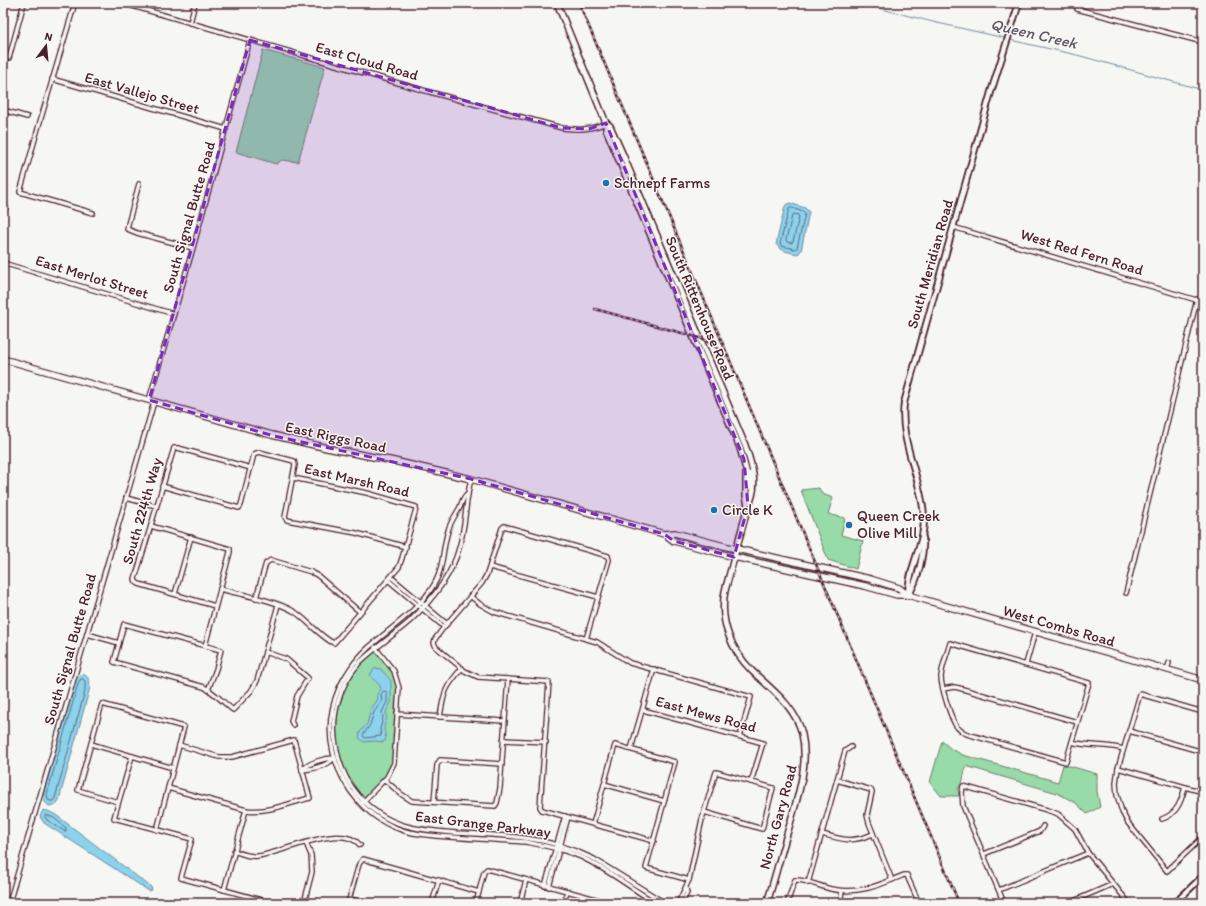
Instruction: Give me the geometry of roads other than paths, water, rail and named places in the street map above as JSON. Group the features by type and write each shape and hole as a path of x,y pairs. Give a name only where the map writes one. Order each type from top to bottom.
{"main road":[{"name":"South Rittenhouse Road","path":"557,3 606,123 606,129 738,444 746,470 746,496 748,506"},
{"name":"South Rittenhouse Road","path":"606,123 610,126 620,148 745,445 752,467 754,496 748,506 736,549"},
{"name":"East Riggs Road","path":"3,359 274,436 471,479 664,534 674,541 734,557"},
{"path":"738,444 743,447 748,462 752,467"},
{"path":"746,470 749,476 750,486 754,490"},
{"name":"East Riggs Road","path":"664,534 675,533 736,549"},
{"name":"North Gary Road","path":"736,549 724,597 724,615 728,634 734,647 745,663 779,696 792,712 802,734 805,755 802,778 767,903"},
{"name":"West Combs Road","path":"736,549 870,579 900,588 908,595"},
{"name":"West Combs Road","path":"734,557 865,586 897,595 908,595 1203,680"}],"street":[{"path":"9,58 24,3"},
{"path":"75,3 20,192 93,213"},
{"name":"East Cloud Road","path":"122,3 562,128 576,130 589,129 606,123"},
{"path":"190,23 195,3"},
{"name":"South Meridian Road","path":"908,595 914,586 924,549 922,534 924,522 923,510 905,436 903,409 906,392 1002,56 1019,3"},
{"path":"1079,3 1077,9 1203,42"},
{"name":"South Signal Butte Road","path":"9,903 126,498 174,314 250,40"},
{"name":"East Vallejo Street","path":"52,79 226,130"},
{"path":"3,110 27,117"},
{"path":"139,184 127,229 193,248"},
{"name":"West Red Fern Road","path":"953,227 1203,302"},
{"name":"East Merlot Street","path":"3,263 174,314"},
{"path":"1126,593 1197,299"},
{"name":"South 224th Way","path":"175,594 136,582 156,506 174,448 251,468"},
{"name":"East Marsh Road","path":"251,468 254,454 256,452 294,461 293,478 367,493 416,507 406,547"},
{"path":"162,486 239,508 251,468"},
{"path":"220,589 256,598 294,612 334,643 399,567 406,547 356,533 287,520 285,517 293,478"},
{"path":"421,605 445,580 457,556 461,541 467,494 471,479"},
{"path":"374,646 394,671 399,683 398,714 394,763 391,772 362,803 346,778 336,758 334,730 336,710 340,696 354,670 374,646 409,621 432,589 443,561 448,530 467,494"},
{"path":"126,498 156,506"},
{"path":"151,526 230,549 205,646"},
{"path":"586,638 608,556 503,527 490,567 482,583 435,639 434,643 436,647 462,668 470,674 478,677 549,682 546,742 540,807 542,810 654,841"},
{"path":"191,537 175,594 215,606"},
{"path":"256,598 266,563 271,560 317,575 360,612"},
{"path":"490,567 598,597"},
{"path":"390,579 446,626"},
{"path":"470,596 491,611 597,642 630,663 751,697 740,736"},
{"path":"208,690 216,670 221,650 124,624 114,662 213,692 233,710 251,691 257,681 278,605"},
{"path":"1026,664 1035,632"},
{"path":"87,634 119,643"},
{"path":"950,643 1026,664 1089,682 1066,762 967,734 959,729 955,723 943,689 941,677 950,643"},
{"path":"265,652 286,659 308,678 297,696 291,721 293,725"},
{"path":"1167,670 1169,663"},
{"path":"440,716 444,692 462,668"},
{"path":"631,749 654,669"},
{"path":"385,780 406,798 412,800 495,806 498,802 500,788 508,679"},
{"path":"943,689 959,688 1077,722"},
{"path":"1203,712 1140,694 1123,749 1116,783 1116,790 1122,812 1132,828 1167,872 1203,837"},
{"path":"118,802 78,790 102,704 184,727 157,830"},
{"name":"East Mews Road","path":"643,710 763,743 751,782"},
{"path":"398,714 504,721"},
{"path":"1129,731 1203,752"},
{"path":"168,788 246,810 257,811 267,810 310,798 294,740 232,757 220,757 180,745"},
{"path":"503,740 546,742"},
{"path":"1072,742 1083,746 1112,746 1123,749"},
{"path":"91,744 173,768"},
{"path":"593,824 615,744 675,762 646,868 689,880"},
{"path":"808,883 845,751 851,747"},
{"path":"132,756 114,818 192,839 181,878 272,903"},
{"path":"302,770 307,765 318,764 329,758 336,758"},
{"path":"434,802 437,764 440,760 502,764"},
{"path":"1118,768 1203,792"},
{"path":"678,903 689,880 704,812 716,772 773,788 762,829 704,812"},
{"path":"837,780 868,788 872,792 867,815 873,834 892,880"},
{"path":"604,784 664,801"},
{"path":"1004,903 964,806 962,800 964,786 1058,814 1075,829 1088,853 1129,903"},
{"path":"1162,818 1170,816 1177,808 1181,802 1186,787"},
{"name":"East Grange Parkway","path":"362,803 387,819 400,825 415,829 527,838 558,845 582,853 600,862 665,903"},
{"name":"East Grange Parkway","path":"362,803 369,812 383,821 406,831 421,834 526,842 568,852 591,862 656,903"},
{"path":"224,890 246,810"},
{"path":"547,886 567,817"},
{"path":"984,854 1040,831 1043,826"},
{"path":"822,834 845,840 857,840 873,834"},
{"path":"234,851 246,855 257,856 325,838 342,837 354,840 360,846"},
{"path":"304,903 312,872 311,855 306,843"},
{"path":"999,890 1088,853"},
{"path":"364,903 349,901 359,864 363,859 479,892"},
{"path":"476,903 484,872 487,869 605,903"},
{"path":"788,903 795,880 842,891 860,891 904,875 908,878 919,903"},
{"path":"1175,903 1203,876"},
{"path":"432,903 439,880"},
{"path":"520,903 526,880"},
{"path":"1069,903 1113,884"},
{"path":"682,903 687,893 686,888"},
{"path":"564,903 567,891"},
{"path":"840,903 842,891"}],"water":[{"path":"790,203 805,208 809,212 801,251 798,254 783,250 776,244 785,206"},
{"path":"375,668 381,669 391,681 391,703 386,712 387,718 384,728 386,738 383,742 364,742 359,738 360,732 367,724 371,709 378,699 377,694 381,688 370,675"},
{"path":"83,674 89,681 89,691 59,800 56,805 49,806 44,801 43,794 74,682"},
{"path":"43,810 56,815 151,887 152,890 149,891 44,823 40,817"}],"waterway":[{"name":"Queen Creek","path":"858,3 1005,38"},
{"name":"Queen Creek","path":"1010,40 1077,55 1203,90"}],"railway":[{"path":"579,3 959,903"},
{"path":"595,309 700,338 714,345 725,356"}],"place":[{"name":"Schnepf Farms","path":"606,183"},
{"name":"Circle K","path":"714,510"},
{"name":"Queen Creek Olive Mill","path":"849,525"}]}
